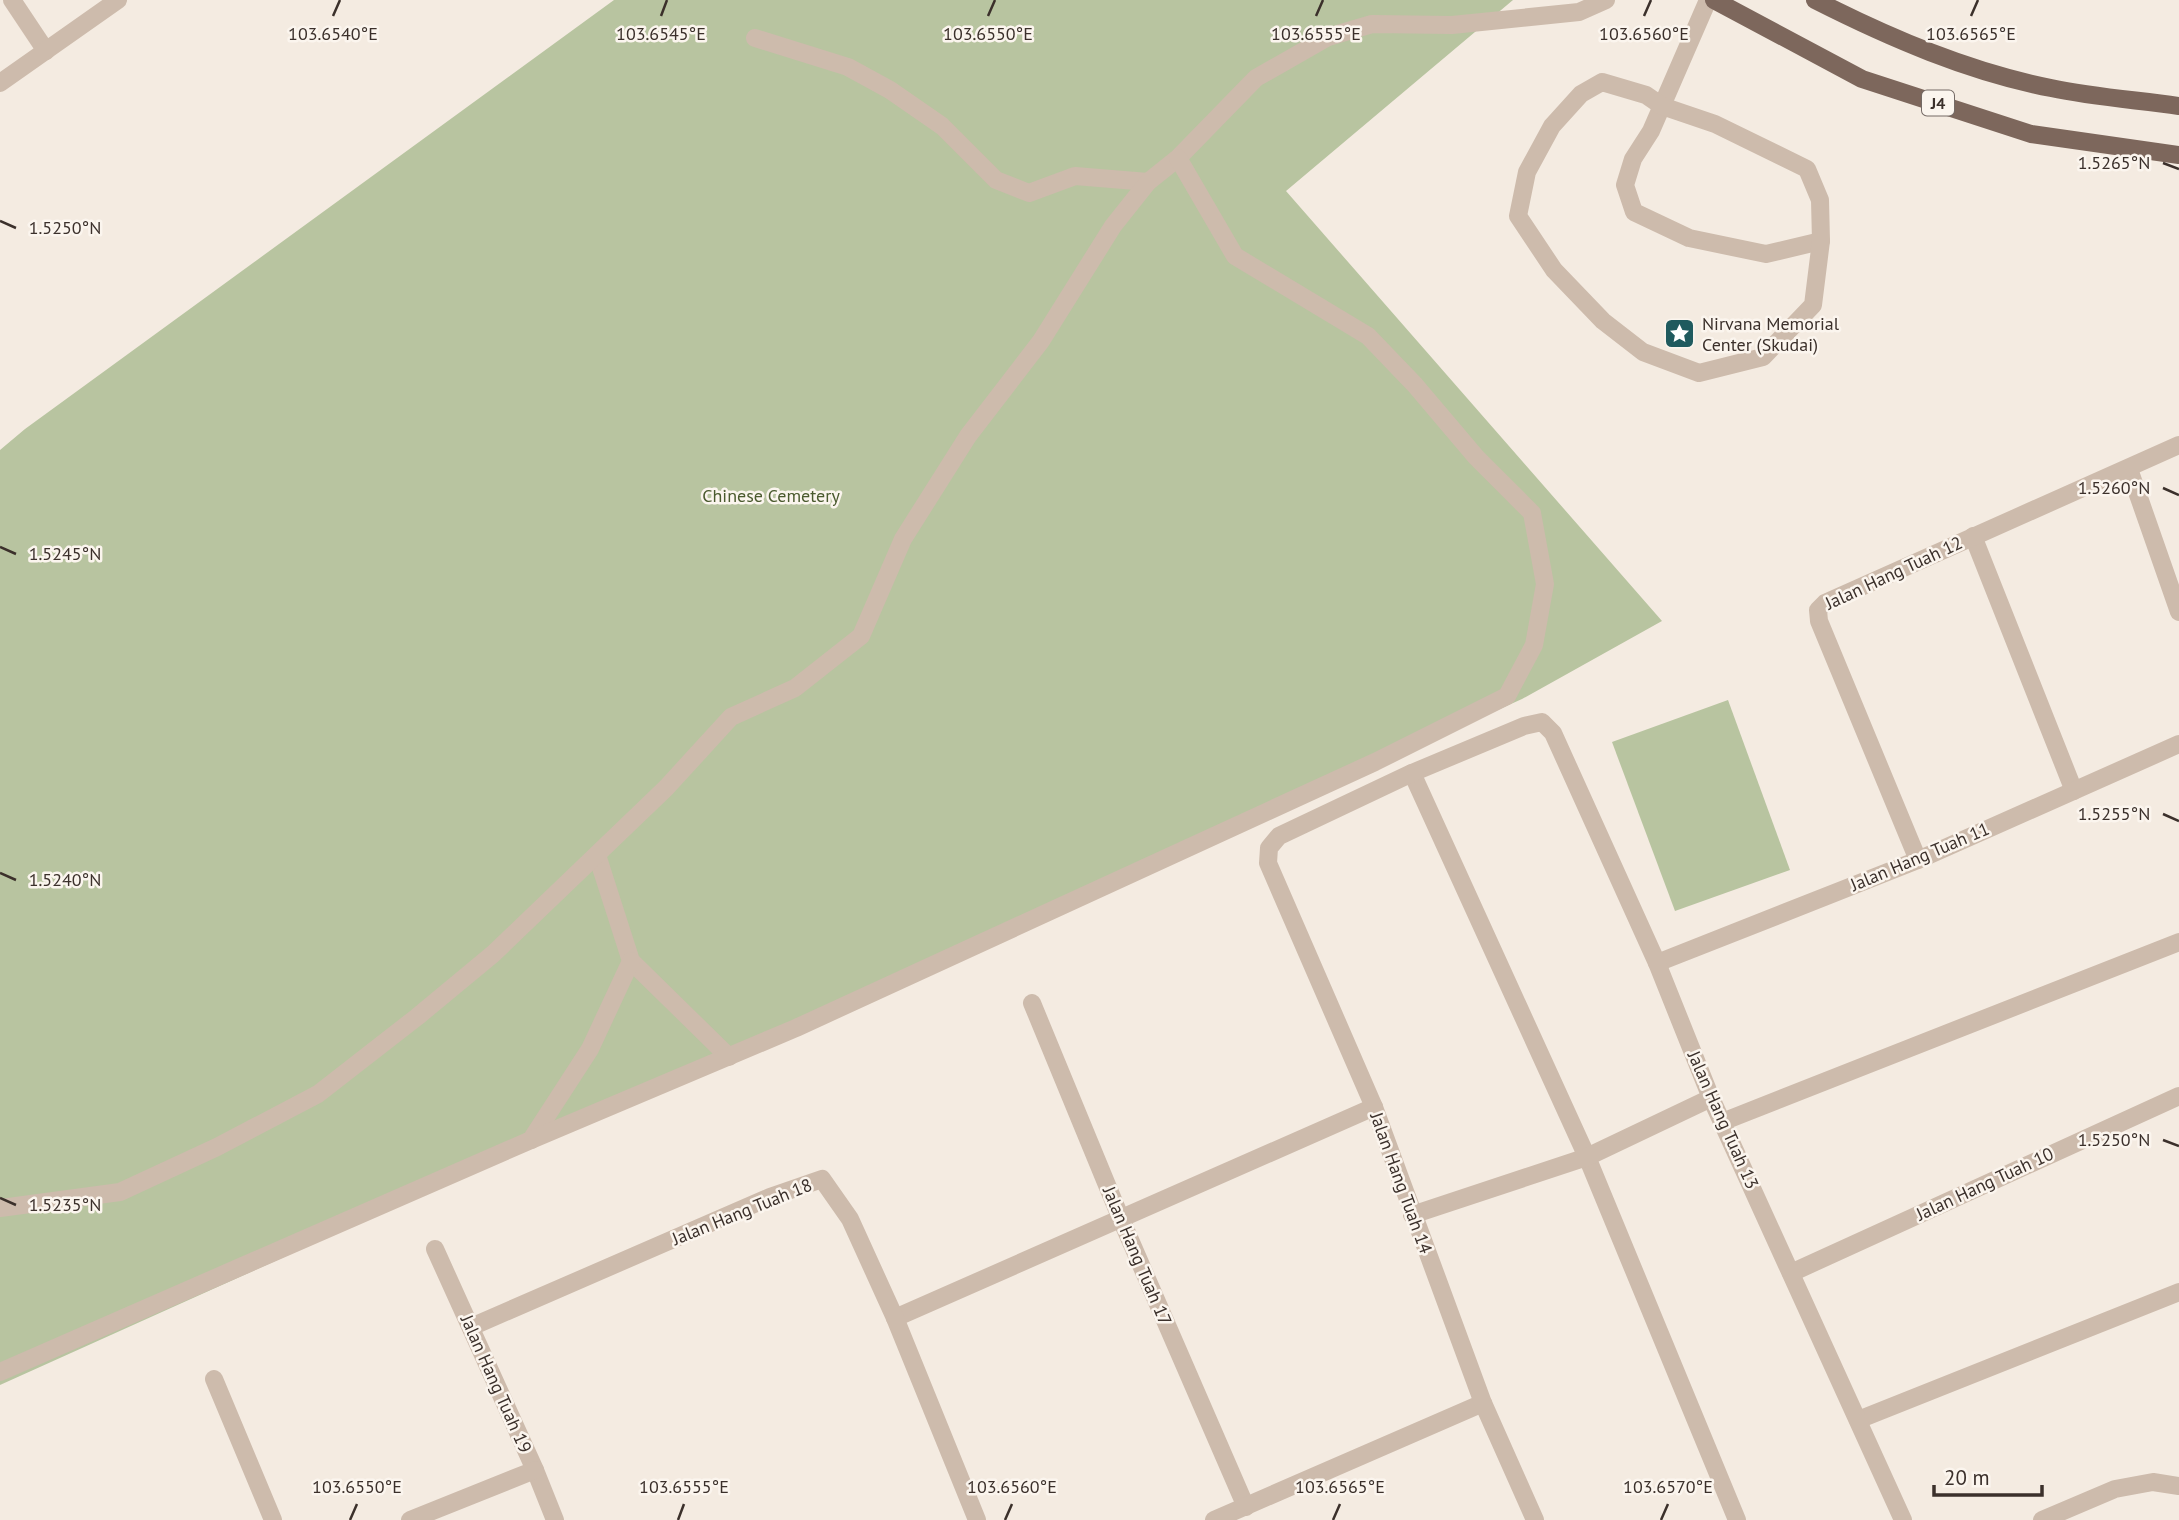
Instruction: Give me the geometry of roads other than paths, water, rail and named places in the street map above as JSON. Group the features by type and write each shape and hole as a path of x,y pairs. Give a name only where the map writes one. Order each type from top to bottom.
{"main road":[{"name":"J4","path":"1714,0 1862,79 2032,134 2179,155"},
{"path":"1815,0 1872,29 1957,62 2050,88 2179,106"}],"street":[{"path":"12,0 46,51"},
{"path":"0,83 118,0"},
{"path":"0,1208 120,1192 216,1147 318,1094 493,954 666,788 731,718 795,688 861,636 903,539 968,436 1041,341 1113,226 1148,182 1178,158 1256,78 1328,37 1372,23 1452,25 1579,12 1606,0"},
{"path":"1708,0 1651,131 1633,159 1625,184 1634,212 1689,238 1766,254 1821,242"},
{"path":"755,38 848,67 890,90 942,126 996,180 1007,185 1029,193 1075,176 1148,182"},
{"path":"1602,82 1646,95 1662,106 1715,124 1807,169 1820,200 1821,242 1813,304 1763,357 1699,373 1643,352 1603,321 1555,270 1518,216 1527,172 1552,126 1581,94 1602,82"},
{"path":"0,1372 531,1140 729,1057 1375,762 1507,696 1534,645 1545,584 1532,513 1476,457 1415,384 1368,336 1235,256 1178,158"},
{"name":"Jalan Hang Tuah 12","path":"1918,860 1819,621 1818,610 1825,603 2179,445"},
{"path":"2129,469 2179,612"},
{"path":"1973,536 2074,790"},
{"name":"Jalan Hang Tuah 13","path":"1412,773 1524,726 1542,722 1553,733 1657,962 1711,1098 1903,1520"},
{"name":"Jalan Hang Tuah 11","path":"1657,962 1918,860 2179,744"},
{"path":"1412,773 1587,1157 1737,1520"},
{"name":"Jalan Hang Tuah 14","path":"1412,773 1279,836 1269,848 1268,863 1374,1108 1483,1403 1535,1520"},
{"path":"597,855 631,961 729,1057"},
{"path":"1722,1122 2179,942"},
{"path":"531,1140 590,1049 631,961"},
{"name":"Jalan Hang Tuah 17","path":"1032,1003 1121,1219 1246,1507"},
{"name":"Jalan Hang Tuah 10","path":"1791,1273 2179,1096"},
{"path":"1412,1216 1587,1157 1711,1098"},
{"path":"895,1318 1374,1108"},
{"name":"Jalan Hang Tuah 18","path":"471,1327 770,1197 822,1180 850,1219 895,1318 977,1520"},
{"name":"Jalan Hang Tuah 19","path":"435,1249 555,1520"},
{"path":"1858,1420 2179,1292"},
{"path":"214,1379 273,1520"},
{"path":"1214,1520 1483,1403"},
{"path":"410,1520 534,1470"},
{"path":"2042,1520 2115,1489 2154,1482 2179,1486"}],"place":[{"name":"Nirvana Memorial Center (Skudai)","path":"1679,334"}],"park label":[{"name":"Chinese Cemetery","path":"771,496"}]}
